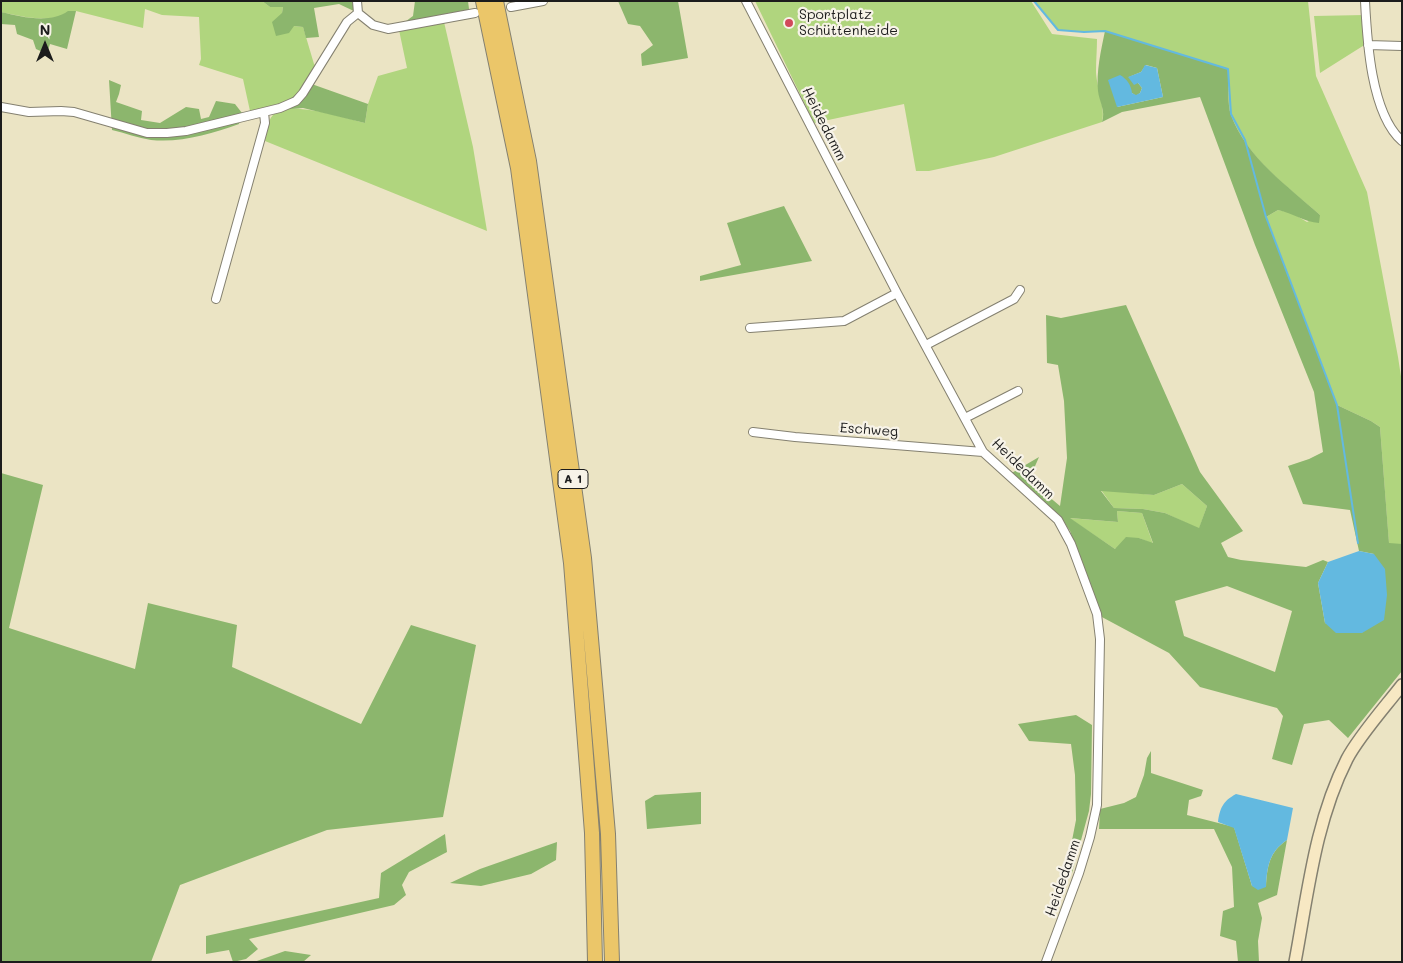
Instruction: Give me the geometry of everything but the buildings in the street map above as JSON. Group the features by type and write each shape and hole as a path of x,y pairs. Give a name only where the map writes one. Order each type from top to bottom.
{"highway":[{"name":"A 1","path":"483,1 518,168 571,563 592,833 595,962"},
{"name":"A 1","path":"496,1 529,161 584,558 608,834 612,962"}],"main road":[{"path":"1295,962 1319,830 1332,794 1348,758 1402,686"}],"street":[{"path":"357,1 358,13 373,25 388,29 475,13"},
{"path":"511,7 543,1"},
{"name":"Heidedamm","path":"746,1 897,293 983,452 1058,520 1071,544 1097,614 1100,639 1097,805 1079,873 1046,962"},
{"path":"1365,1 1372,72 1384,114 1397,137 1402,141"},
{"path":"1,107 29,112 74,112 147,133 186,131 264,112 289,105 296,101 348,22 358,13"},
{"path":"1368,45 1402,46"},
{"path":"216,300 265,123 264,112"},
{"path":"926,345 1014,299 1020,290"},
{"path":"750,328 844,321 897,293"},
{"path":"965,418 1018,391"},
{"name":"Eschweg","path":"753,432 983,452"}],"green space":[{"path":"1,1 262,1 270,7 283,7 282,13 294,26 303,27 314,64 317,67 290,101 250,111 243,79 199,65 201,59 199,17 162,15 145,9 143,28 76,11 50,18 22,16 1,12"},
{"path":"262,1 357,1 358,13 339,4 314,8 319,37 306,38 303,27 294,26 289,33 276,36 272,22 282,13 283,7 270,7"},
{"path":"415,1 468,1 469,9 458,16 398,27 413,16"},
{"path":"618,1 678,1 688,58 642,66 641,54 653,45 640,26 628,24"},
{"path":"755,1 1031,1 1052,34 1097,39 1096,71 1103,111 1102,122 994,157 929,171 916,171 904,104 814,123"},
{"path":"1034,1 1308,1 1316,76 1367,192 1398,357 1402,383 1402,544 1389,544 1380,427 1337,405 1266,217 1278,210 1292,213 1307,222 1320,215 1269,170 1247,145 1231,115 1228,69 1105,31 1058,30"},
{"path":"68,11 76,11 67,49 50,44 47,54 36,49 33,40 17,34 15,25 1,24 1,12 44,18 61,15"},
{"path":"1365,15 1366,44 1320,73 1314,16"},
{"path":"444,22 473,147 487,231 265,141 273,115 290,109 317,111 365,123 368,104 378,76 407,68 399,30"},
{"path":"1105,31 1228,69 1231,115 1247,145 1282,182 1320,215 1319,223 1278,210 1266,217 1337,405 1380,427 1389,543 1402,544 1402,671 1348,738 1329,720 1304,724 1292,765 1272,759 1283,716 1277,708 1200,687 1169,653 1100,616 1070,531 1059,515 1010,474 1039,457 1029,480 1060,506 1067,458 1064,401 1058,365 1047,363 1046,315 1061,318 1126,305 1200,472 1243,531 1221,543 1228,557 1306,567 1323,560 1328,562 1318,583 1325,623 1362,633 1374,554 1359,551 1350,510 1303,504 1288,466 1323,452 1314,392 1255,245 1200,97 1122,112 1102,122 1103,110 1098,91 1098,76","holes":["1146,65 1157,68 1163,97 1117,107 1132,93 1136,96 1140,93 1142,88 1129,77 1141,72","1182,484 1207,506 1199,528 1165,513 1143,509 1114,508 1101,491 1154,495","1117,511 1142,513 1153,543 1139,538 1126,537 1115,549 1070,518 1118,522","1227,586 1292,611 1275,672 1184,636 1175,601"]},
{"path":"109,80 121,85 116,102 142,111 141,120 160,123 186,107 199,109 201,119 209,117 216,101 235,104 242,113 239,124 185,139 162,141 141,138 112,130"},
{"path":"306,82 368,104 365,123 303,108 280,110 267,107 290,99"},
{"path":"784,206 812,261 700,281 700,276 741,265 727,223"},
{"path":"1,473 43,485 9,628 135,669 148,603 237,625 232,667 361,724 411,625 476,645 443,817 327,830 180,885 151,962 1,962"},
{"path":"1182,484 1207,506 1199,529 1165,513 1143,509 1114,508 1101,490 1154,495"},
{"path":"1117,511 1142,513 1153,544 1139,538 1115,549 1069,518 1118,522"},
{"path":"1076,715 1092,725 1091,794 1089,811 1072,873 1067,866 1076,820 1075,775 1071,744 1029,741 1018,724"},
{"path":"1151,751 1151,773 1203,790 1201,796 1189,800 1187,815 1234,827 1252,886 1266,887 1270,861 1276,850 1287,840 1277,895 1258,903 1262,918 1258,941 1259,962 1238,962 1236,941 1220,936 1223,911 1234,907 1232,867 1214,829 1099,829 1100,809 1124,803 1136,797 1144,775 1147,758"},
{"path":"701,792 701,824 647,829 645,801 655,795"},
{"path":"445,834 447,852 409,872 402,885 406,895 394,905 249,939 258,949 246,959 233,962 229,950 206,954 206,936 379,898 381,873"},
{"path":"557,842 556,860 531,874 481,886 450,883 480,869"},
{"path":"285,951 311,955 303,962 254,962"}],"water":[{"path":"1145,65 1157,68 1163,97 1117,107 1108,80 1120,75 1125,78 1131,87 1132,93 1136,95 1140,93 1142,88 1138,83 1134,85 1128,77 1141,72"},
{"path":"1359,551 1374,554 1385,569 1387,595 1384,620 1362,633 1336,633 1325,623 1318,583 1328,562"},
{"path":"1236,794 1293,808 1287,840 1276,850 1270,861 1266,887 1258,890 1252,886 1234,828 1218,822 1223,805"}],"waterway":[{"path":"1034,1 1058,30 1105,31 1228,69 1231,114 1245,140 1266,217 1337,405 1358,543"}],"place":[{"name":"Sportplatz Schüttenheide","path":"789,23"}]}
